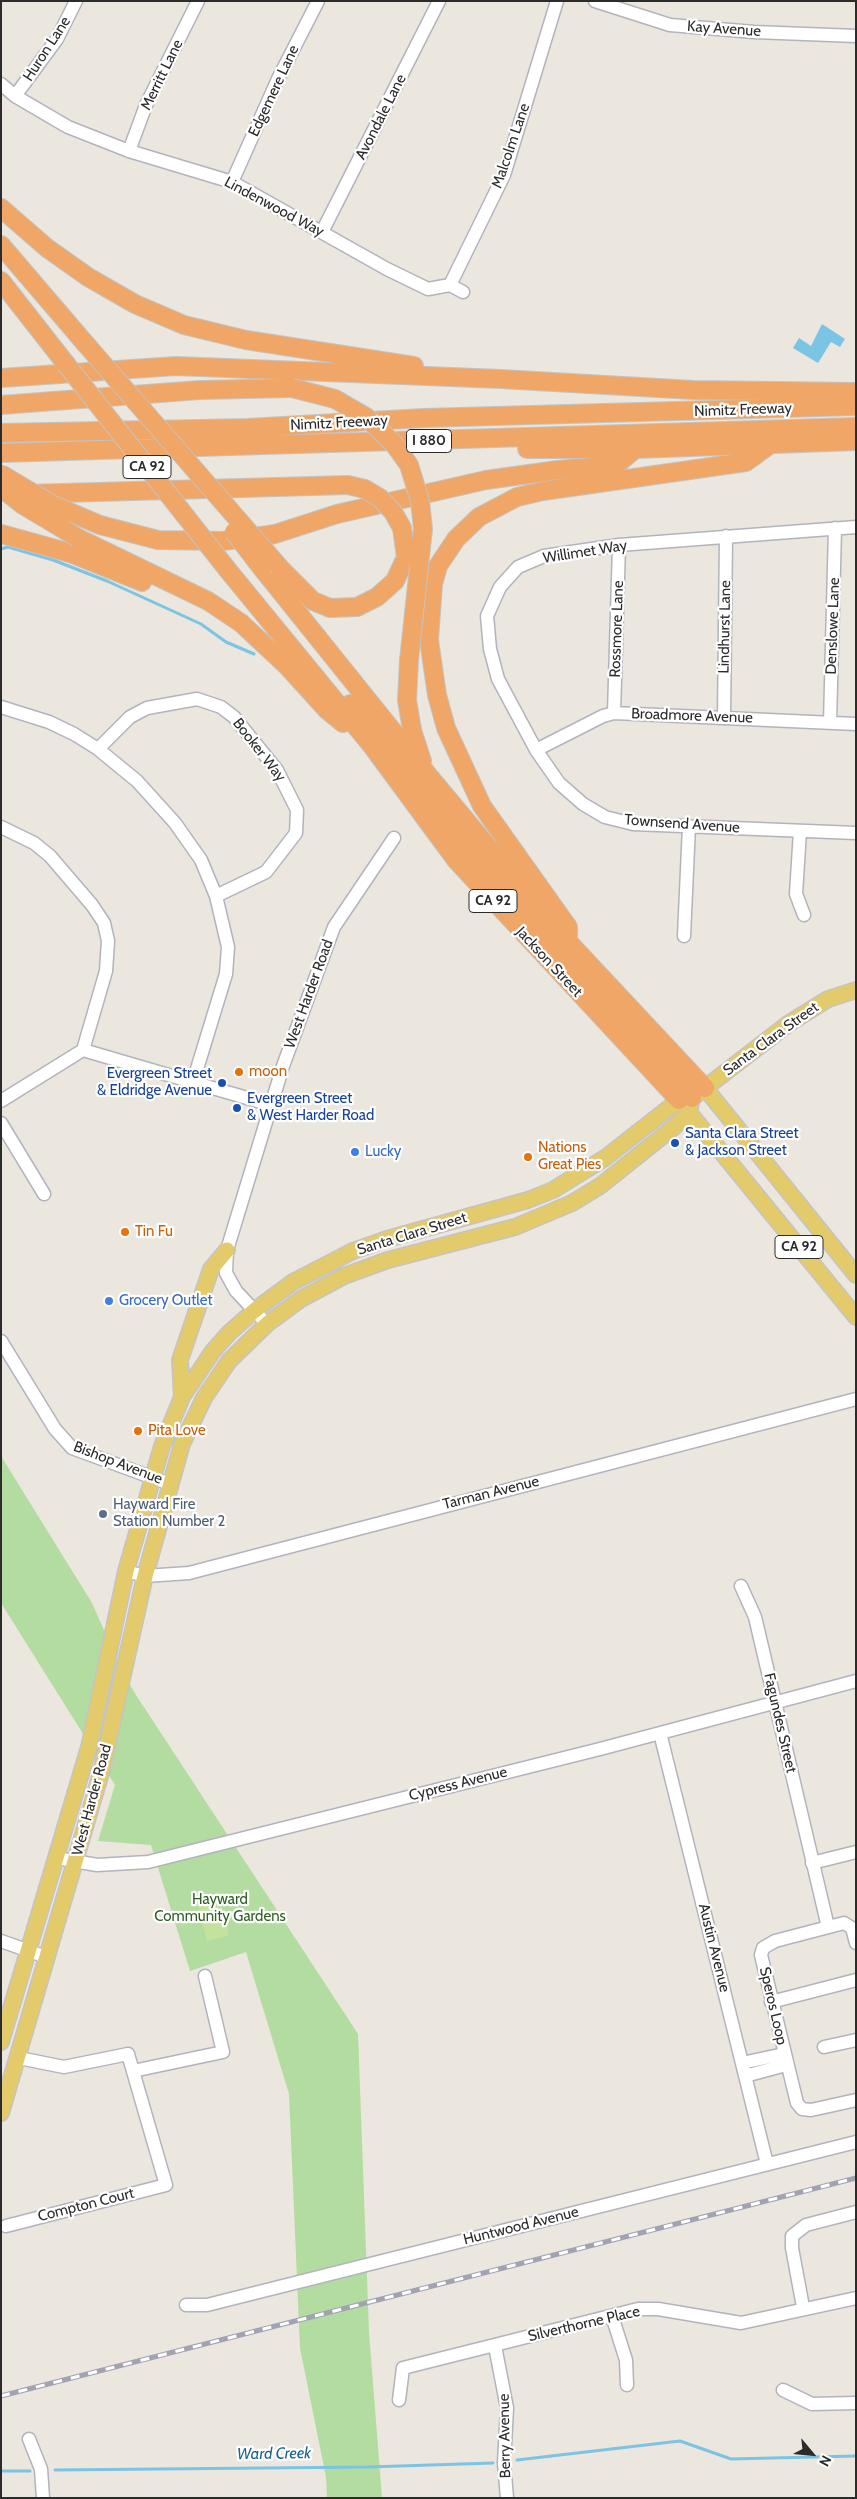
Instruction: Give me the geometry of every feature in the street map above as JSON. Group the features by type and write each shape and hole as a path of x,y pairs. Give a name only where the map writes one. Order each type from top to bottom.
{"highway":[{"path":"1,208 47,248 88,278 135,304 184,325 246,340 301,350 502,379"},
{"name":"CA 92","path":"1,245 141,410 261,567 428,775 560,933 568,939"},
{"name":"CA 92","path":"1,281 227,570 372,746"},
{"path":"1,295 66,364"},
{"path":"1,378 176,366 502,379 693,390 856,392"},
{"path":"1,405 200,390 292,388 327,396 358,412 394,444 409,465 420,501 423,529 409,660 407,700 412,730 428,775"},
{"name":"Nimitz Freeway","path":"1,433 248,428 424,418 856,406"},
{"path":"1,494 348,485 365,489 380,498 393,512 402,528 406,557 395,581 378,597 357,607 330,608 313,600 280,568 141,410"},
{"name":"I 880","path":"1,453 856,427"},
{"name":"Nimitz Freeway","path":"1,464 500,450 768,446 856,441"},
{"path":"568,939 568,927 482,806 446,728 437,695 429,640 433,584 438,566 456,539 480,517 517,497 631,477 746,462 768,446"},
{"path":"1,474 52,505 100,525 158,540 222,541 275,534 337,514 486,480 558,470 616,465 635,449"},
{"path":"1,488 23,505 78,538 208,601 241,623 265,644 327,710 372,746"},
{"path":"1,534 70,553 150,584 196,605 265,644"},
{"path":"266,617 369,723 527,919 691,1100"},
{"name":"Jackson Street","path":"372,746 456,860 691,1100"},
{"name":"Jackson Street","path":"568,939 691,1100"}],"main road":[{"name":"Santa Clara Street","path":"153,1477 182,1397 213,1350 228,1333 255,1310 294,1282 364,1247 506,1207 553,1190 605,1158 691,1100 788,1024 828,999 856,990"},
{"name":"Santa Clara Street","path":"170,1484 182,1444 204,1398 228,1361 267,1324 301,1299 344,1276 388,1260 515,1227 572,1203 600,1186 691,1100"},
{"name":"CA 92","path":"691,1100 856,1275"},
{"name":"CA 92","path":"691,1100 856,1317"},
{"path":"182,1397 180,1360 211,1269 226,1250"},
{"name":"West Harder Road","path":"1,2042 89,1747 126,1571 153,1477"},
{"name":"West Harder Road","path":"1,2113 19,2058 46,1957 76,1862 101,1773 145,1576 170,1484"},
{"path":"142,1516 160,1522"}],"street":[{"name":"Huron Lane","path":"15,96 57,38 76,1"},
{"name":"Merritt Lane","path":"129,151 146,105 198,1"},
{"name":"Edgemere Lane","path":"232,182 278,79 318,1"},
{"name":"Avondale Lane","path":"322,232 440,1"},
{"name":"Malcolm Lane","path":"450,285 504,174 557,1"},
{"name":"Kay Avenue","path":"595,1 623,6 670,25 754,32 856,36"},
{"name":"Lindenwood Way","path":"1,84 15,96 68,127 129,151 232,182 388,270 428,288 450,285"},
{"path":"450,285 463,292"},
{"name":"Willimet Way","path":"536,750 498,679 490,649 487,616 500,587 518,567 544,556 619,545 856,527"},
{"name":"Denslowe Lane","path":"830,723 835,528"},
{"name":"Lindhurst Lane","path":"724,718 726,536"},
{"name":"Rossmore Lane","path":"614,713 619,545"},
{"name":"Booker Way","path":"98,749 130,717 147,708 197,699 221,707 234,717 277,770 298,810 296,833 266,872 216,896"},
{"path":"1,707 48,722 74,734 98,749 137,781 175,823 201,860 216,896 228,947 226,974 192,1082"},
{"name":"Broadmore Avenue","path":"536,750 603,716 614,713 856,724"},
{"name":"Townsend Avenue","path":"536,750 559,783 583,804 605,817 632,824 856,833"},
{"path":"684,936 690,826"},
{"path":"1,827 34,843 50,856 92,905 104,923 108,941 106,971 83,1050 1,1101"},
{"path":"800,831 796,894 804,914"},
{"name":"West Harder Road","path":"267,1324 236,1291 226,1273 226,1250 315,974 334,927 394,838"},
{"path":"83,1050 271,1106"},
{"path":"1,1123 44,1194"},
{"name":"Bishop Avenue","path":"1,1341 55,1429 72,1448 170,1484"},
{"name":"Tarman Avenue","path":"126,1571 145,1576 189,1573 856,1399"},
{"name":"Fagundes Street","path":"741,1586 756,1617 828,1927"},
{"name":"Cypress Avenue","path":"57,1858 76,1862 118,1865 148,1862 660,1733 856,1681"},
{"name":"Austin Avenue","path":"660,1733 767,2164"},
{"path":"812,1863 856,1852"},
{"name":"Speros Loop","path":"856,1943 852,1928 848,1924 828,1927 774,1941 763,1948 762,1961 797,2103 802,2109 812,2110 856,2100"},
{"path":"1,1941 46,1957"},
{"path":"19,2058 64,2067 128,2054 133,2071 223,2052 205,1976"},
{"path":"771,2002 856,1980"},
{"path":"824,2047 856,2040"},
{"name":"Speros Loop","path":"744,2070 785,2059"},
{"name":"Compton Court","path":"6,2226 166,2185 133,2071"},
{"name":"Huntwood Avenue","path":"186,2305 208,2305 856,2142"},
{"path":"803,2307 792,2248 792,2236 806,2225 856,2212"},
{"name":"Silverthorne Place","path":"399,2400 403,2368 638,2309 658,2309 741,2323 803,2307 856,2298"},
{"path":"612,2316 626,2360 627,2385"},
{"name":"Berry Avenue","path":"496,2346 507,2408 504,2463 507,2498"},
{"path":"783,2390 812,2404 856,2403"},
{"path":"28,2439 41,2469 43,2498"}],"green space":[{"name":"Hayward Community Gardens","path":"1,1456 92,1603 123,1673 136,1695 358,2034 369,2332 382,2498 327,2498 326,2477 300,2348 289,2094 246,1952 190,1971 151,1845 98,1841 115,1785 1,1603"},
{"path":"219,1895 229,1935 207,1941 197,1900"}],"water":[{"path":"822,324 845,339 840,347 831,342 818,363 793,348 799,338 811,346"}],"waterway":[{"path":"1,549 8,547 53,560 107,581 201,624 226,642 254,654"},
{"name":"Ward Creek","path":"517,2460 680,2441 731,2459 856,2456"},
{"name":"Ward Creek","path":"55,2470 368,2467 493,2463"},
{"name":"Ward Creek","path":"1,2471 30,2471"}],"railway":[{"path":"1,2396 856,2178"}],"place":[{"name":"moon","path":"239,1072"},
{"name":"Evergreen Street & Eldridge Avenue","path":"222,1083"},
{"name":"Evergreen Street & West Harder Road","path":"237,1108"},
{"name":"Santa Clara Street & Jackson Street","path":"675,1143"},
{"name":"Lucky","path":"355,1152"},
{"name":"Nations Great Pies","path":"528,1157"},
{"name":"Tin Fu","path":"125,1232"},
{"name":"Grocery Outlet","path":"109,1301"},
{"name":"Pita Love","path":"138,1431"},
{"name":"Hayward Fire Station Number 2","path":"103,1514"}]}
